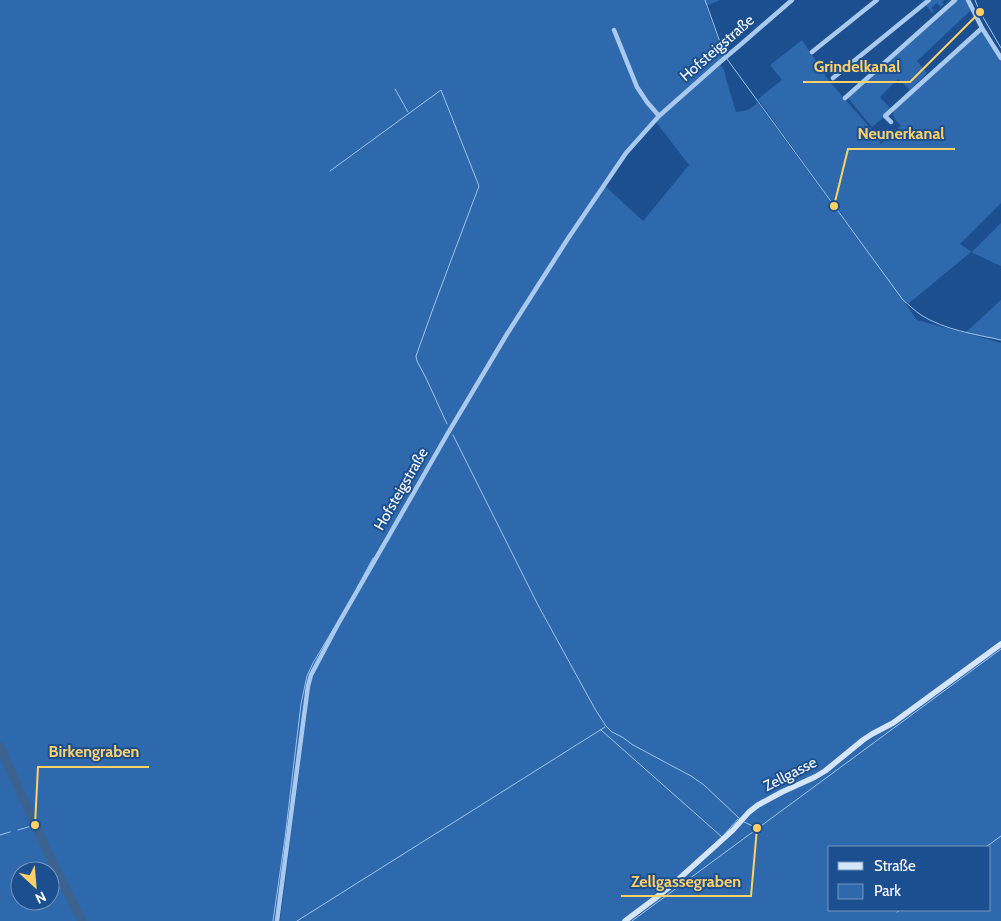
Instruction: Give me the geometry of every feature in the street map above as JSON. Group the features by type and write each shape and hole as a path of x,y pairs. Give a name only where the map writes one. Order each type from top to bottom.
{"main road":[{"name":"Zellgasse","path":"625,921 672,885 758,805 826,771 863,740 899,718 1001,644"}],"street":[{"name":"Hofsteigstraße","path":"277,921 311,675 337,626 507,334 626,153 659,116 792,0"},
{"path":"812,52 877,0"},
{"path":"832,78 929,0"},
{"path":"845,98 955,0"},
{"path":"968,0 982,28 1001,58"},
{"path":"891,122 885,116 982,28"},
{"path":"614,30 637,87 659,116"}],"green space":[{"path":"0,0 720,0 706,6 726,58 720,64 724,70 736,112 745,111 757,102 863,246 758,99 782,80 770,65 802,40 829,81 872,130 881,144 901,126 893,116 895,109 982,28 1001,58 1001,203 960,244 972,252 1001,223 1001,266 971,252 908,304 903,300 917,320 965,333 1001,300 1001,340 969,334 1001,343 1001,921 280,921 307,711 310,671 279,921 0,921","holes":["656,122 689,165 643,221 605,186 618,167"]},
{"path":"932,0 944,0 942,2 944,4 941,7 937,3 931,8 934,11 932,13 926,5"},
{"path":"957,0 966,0 971,10 917,61 927,73 910,90 898,79 880,97 890,108 882,116 883,118 872,127 848,98"}],"waterway":[{"path":"705,0 725,56"},
{"path":"975,0 1001,48"},
{"path":"727,59 903,300 930,320 960,331 1001,340"},
{"path":"395,89 408,112"},
{"path":"330,171 441,90 479,186 416,356 447,424"},
{"path":"453,435 538,605 606,726 633,745 704,785 740,819"},
{"path":"357,588 373,558"},
{"path":"273,921 301,704 307,676 334,628"},
{"path":"632,921 1001,649"},
{"path":"297,921 605,727"},
{"path":"601,730 722,837 738,819"},
{"path":"0,747 51,859 82,921"},
{"path":"744,822 757,828"},
{"path":"18,830 35,825"},
{"path":"0,835 10,832"},
{"path":"987,846 1001,836"}],"place":[{"name":"Grindelkanal","path":"980,12"},
{"name":"Neunerkanal","path":"834,206"},
{"name":"Birkengraben","path":"35,825"},
{"name":"Zellgassegraben","path":"757,828"}]}
